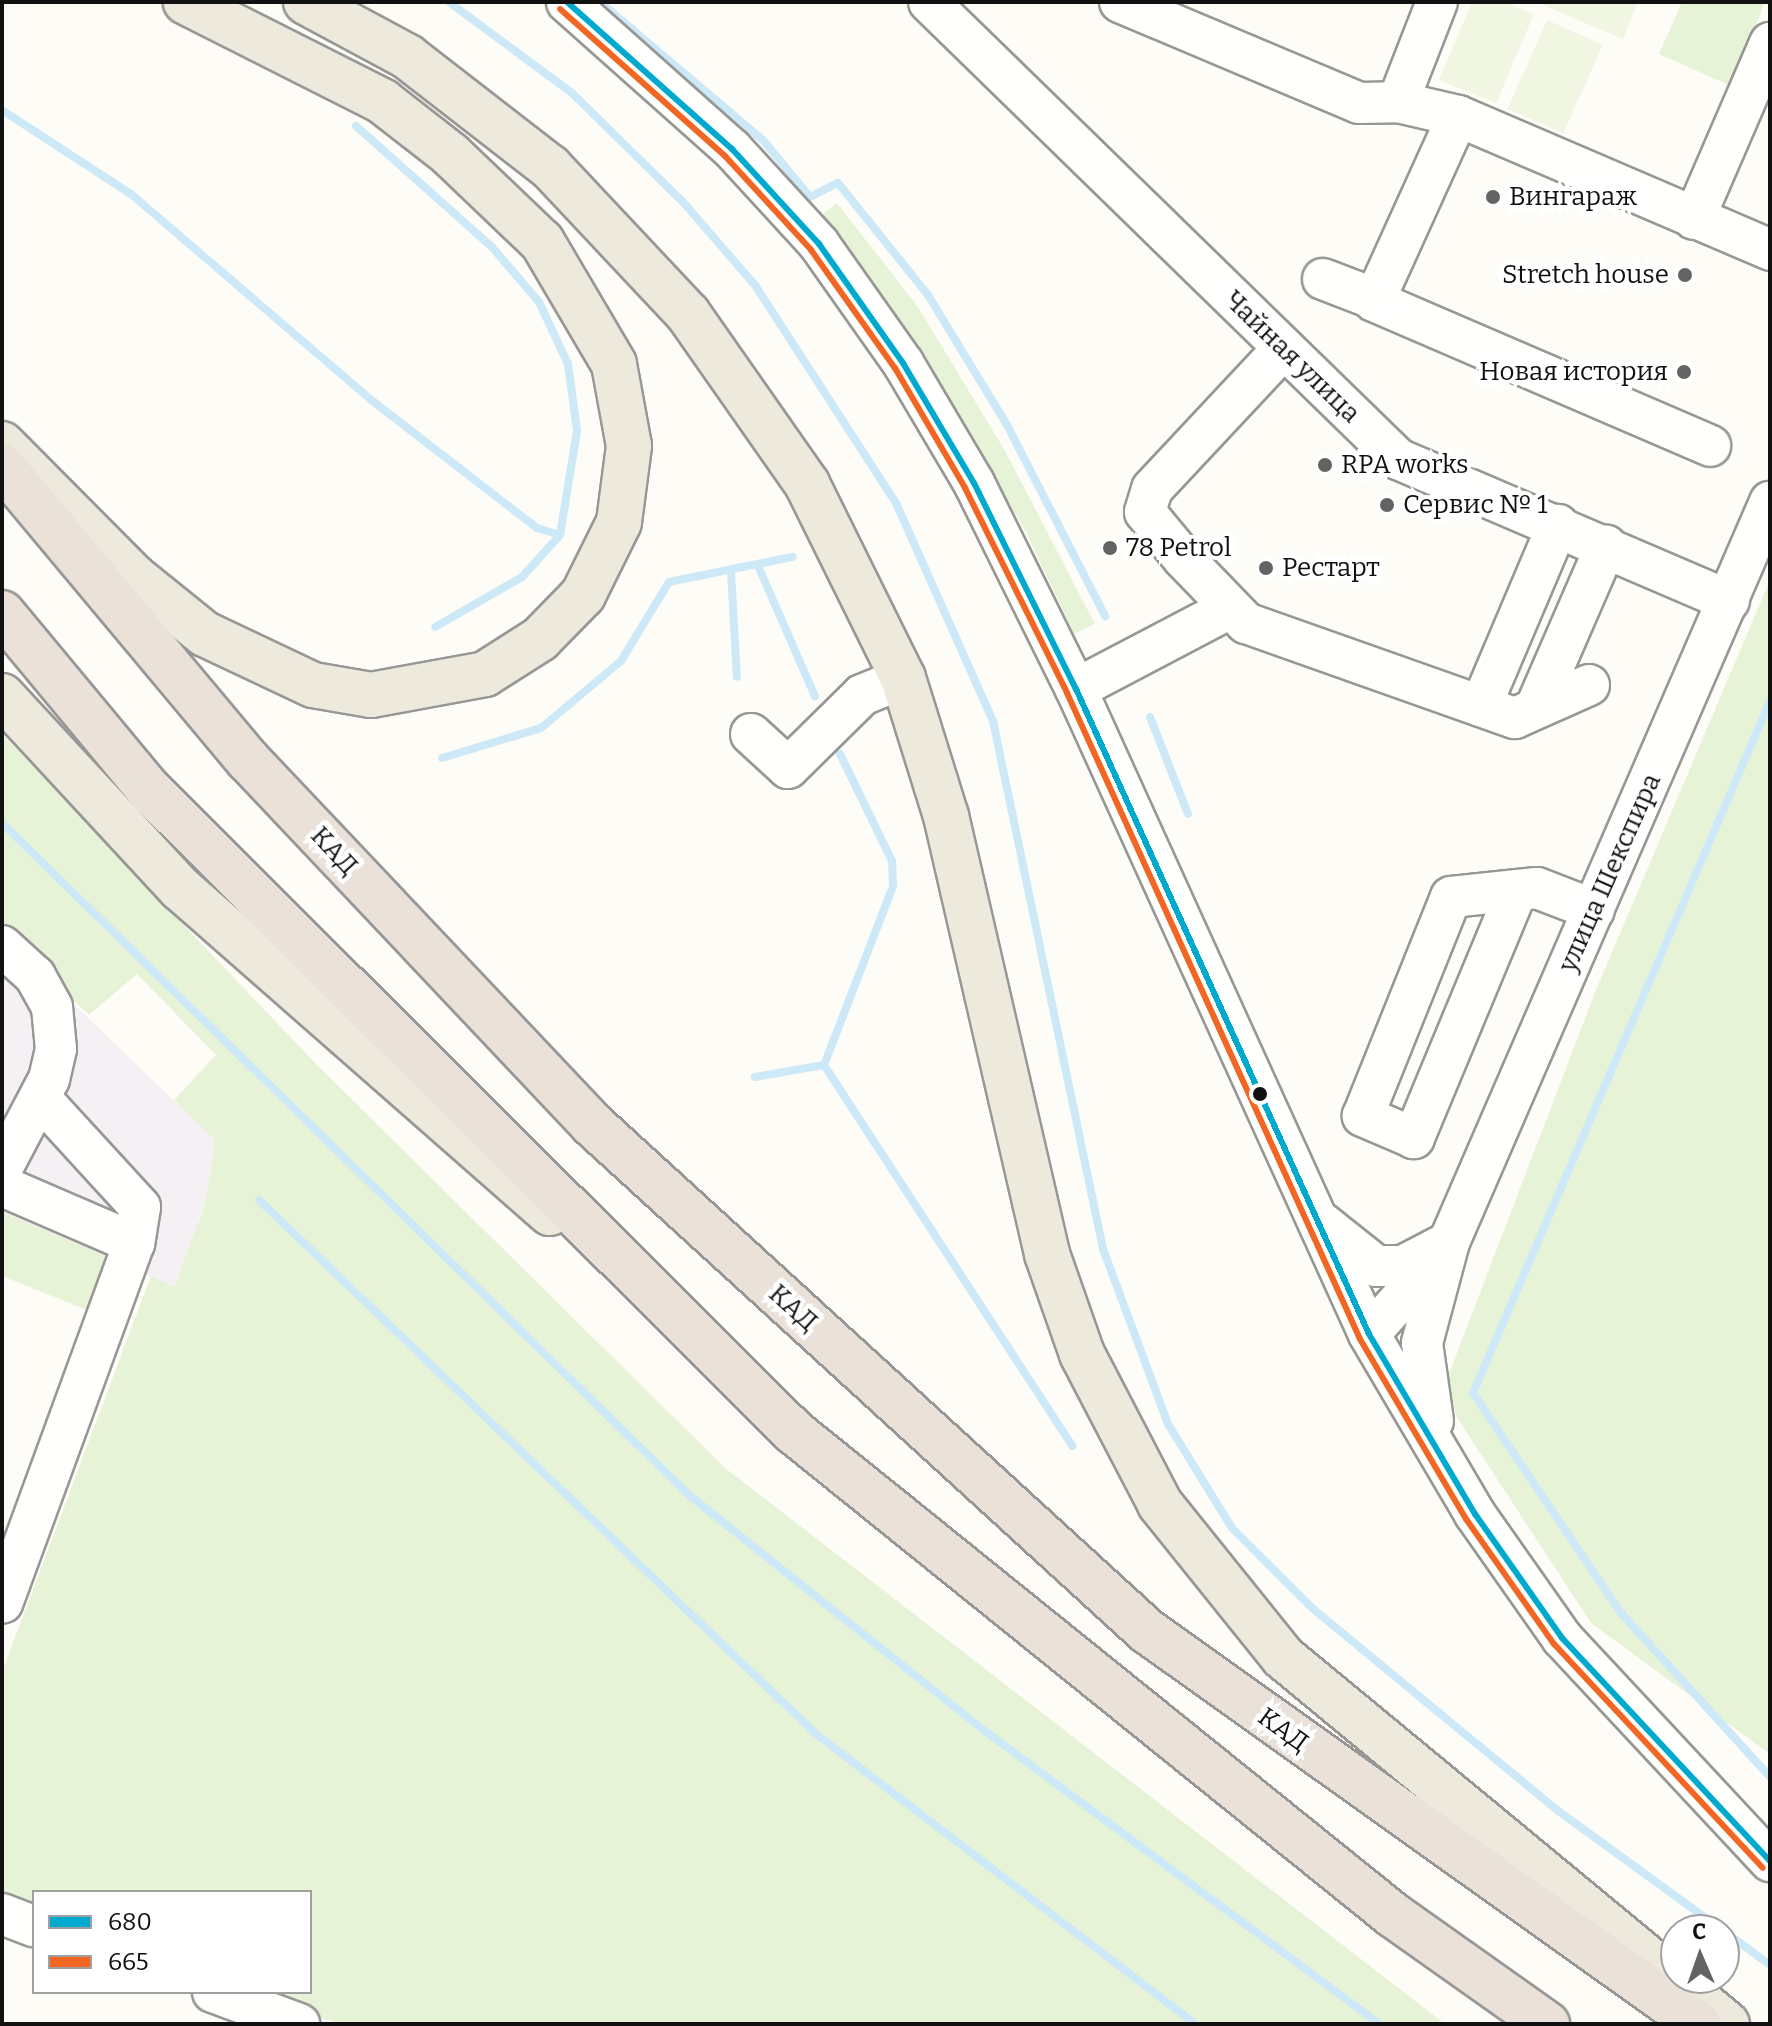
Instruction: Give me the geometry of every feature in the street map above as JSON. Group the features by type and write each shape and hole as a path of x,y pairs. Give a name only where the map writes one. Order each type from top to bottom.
{"highway":[{"name":"КАД","path":"2,466 248,760 593,1125 1147,1631 1698,2024"},
{"path":"2,613 149,790 663,1307 794,1432 1025,1623 1393,1915 1547,2024"}],"main road":[{"path":"2,444 134,577 205,634 313,685 371,695 485,674 540,639 583,595 619,522 629,446 614,364 542,242 382,101 186,2"},
{"path":"306,2 408,57 550,167 688,314 807,484 903,678 946,816 1047,1254 1082,1354 1160,1504 1283,1657 1727,2024"},
{"path":"2,696 181,889 420,1104 663,1307"}],"street":[{"path":"567,2 732,149 819,244 903,363 974,483 1076,689 1310,1211 1369,1334 1454,1477 1562,1638 1770,1861"},
{"name":"Чайная улица","path":"929,2 969,17 1282,350 1398,459 1558,525 1729,601"},
{"path":"1120,2 1359,103 1398,102 1458,116 1770,250"},
{"path":"1398,102 1437,2"},
{"path":"1694,219 1770,43"},
{"path":"1375,299 1458,116"},
{"path":"1323,279 1710,446"},
{"path":"1282,350 1161,473 1145,512 1230,608 1246,623 1515,718 1589,685"},
{"name":"улица Шекспира","path":"1449,1242 1770,502"},
{"path":"1481,706 1558,525"},
{"path":"1536,707 1606,546"},
{"path":"1076,689 1230,608"},
{"path":"751,734 788,768 862,695 903,678"},
{"path":"1517,890 1414,1138 1363,1116 1451,897 1517,890 1537,888 1594,910"},
{"path":"2,946 35,976 52,1007 56,1049 40,1098 2,1168"},
{"path":"2,1603 134,1243 140,1207 40,1098"},
{"path":"2,1186 134,1243"},
{"path":"1310,1211 1376,1266 1403,1266 1449,1242"},
{"path":"1369,1334 1418,1289 1449,1242"},
{"path":"1449,1242 1422,1343 1422,1378 1454,1477"},
{"path":"2,1914 32,1925"},
{"path":"218,1994 277,2020"}],"shaded area":[{"path":"2,935 215,1140 206,1200 174,1287 2,1212"}],"green space":[{"path":"1472,2 1504,2 1534,14 1496,103 1439,80"},
{"path":"1536,2 1638,2 1623,39"},
{"path":"1682,2 1765,2 1731,86 1659,54"},
{"path":"1547,20 1603,45 1563,133 1508,109"},
{"path":"837,203 918,307 1004,449 1095,624 1074,634 1026,532 916,342 823,214"},
{"path":"1770,580 1770,1754 1591,1623 1456,1416 1447,1379 1596,990"},
{"path":"2,734 316,1064 725,1468 1445,2024 338,2024 259,1994 312,1994 312,1890 32,1890 32,1908 2,1897 2,1672 151,1276 174,1287 206,1201 215,1140 174,1100 216,1055 137,974 89,1015 2,935"},
{"path":"2,1212 112,1259 92,1312 2,1276"}],"waterway":[{"path":"449,2 572,93 683,202 755,285 896,503 993,721 1103,1249 1168,1424 1232,1528 1312,1608 1557,1810 1700,1914"},
{"path":"600,2 763,140 810,197 838,183 928,295 1007,425 1105,616"},
{"path":"2,110 131,194 370,399 537,528 560,535"},
{"path":"356,126 492,247 539,302 568,364 577,431 560,535 522,577 435,627"},
{"path":"442,758 541,728 621,661 669,582 792,557"},
{"path":"759,568 815,696"},
{"path":"731,571 737,677"},
{"path":"1770,701 1473,1393 1620,1612 1770,1777"},
{"path":"1150,717 1188,814"},
{"path":"755,1077 824,1065 893,886 892,861 840,754"},
{"path":"2,823 689,1495 985,1731 1379,2024"},
{"path":"824,1065 1072,1446"},
{"path":"259,1200 816,1734 1195,2024"},
{"path":"1740,1943 1770,1965"}],"transit line":[{"name":"680","path":"567,2 732,149 819,244 903,363 974,483 1076,689 1369,1334 1475,1514 1562,1638 1770,1861"},
{"name":"665","path":"560,9 725,156 811,250 895,368 965,488 1067,693 1360,1339 1466,1519 1554,1644 1763,1868"}],"place":[{"name":"Вингараж","path":"1493,197"},
{"name":"Stretch house","path":"1685,275"},
{"name":"Новая история","path":"1684,372"},
{"name":"RPA works","path":"1325,465"},
{"name":"Сервис № 1","path":"1387,505"},
{"name":"78 Petrol","path":"1110,548"},
{"name":"Рестарт","path":"1266,568"}]}
